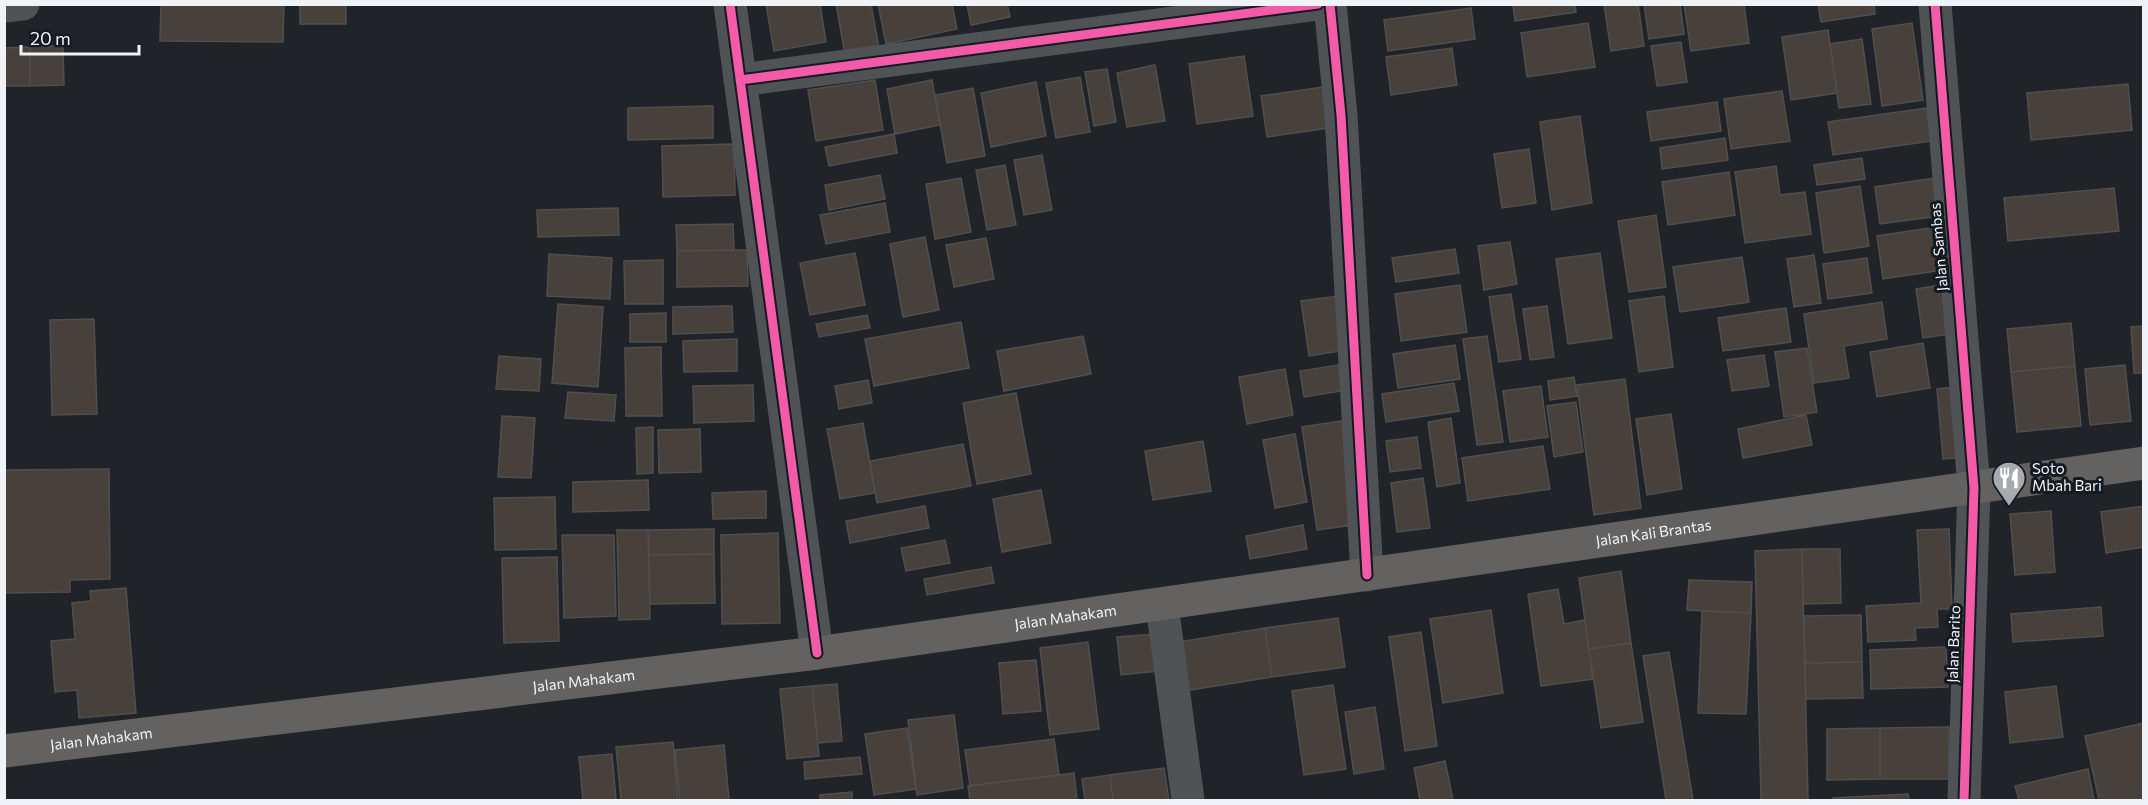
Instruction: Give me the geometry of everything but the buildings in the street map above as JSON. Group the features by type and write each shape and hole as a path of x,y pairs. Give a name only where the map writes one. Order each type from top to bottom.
{"main road":[{"name":"Jalan Kali Brantas","path":"1162,605 2144,463"},
{"name":"Jalan Mahakam","path":"4,751 817,653 1162,605"}],"street":[{"path":"4,6 23,4"},
{"path":"730,4 817,653"},
{"path":"740,80 1318,4"},
{"path":"1330,4 1341,126 1367,575"},
{"name":"Jalan Sambas","path":"1935,4 1974,488"},
{"name":"Jalan Barito","path":"1964,801 1974,488"},
{"path":"1162,605 1188,801"}],"cycle path":[{"path":"730,4 817,653"},
{"path":"740,80 1318,4"},
{"path":"1330,4 1341,115 1367,575"},
{"path":"1935,4 1974,488 1964,800"}],"place":[{"name":"Soto Mbah Bari","path":"2009,507"}]}
